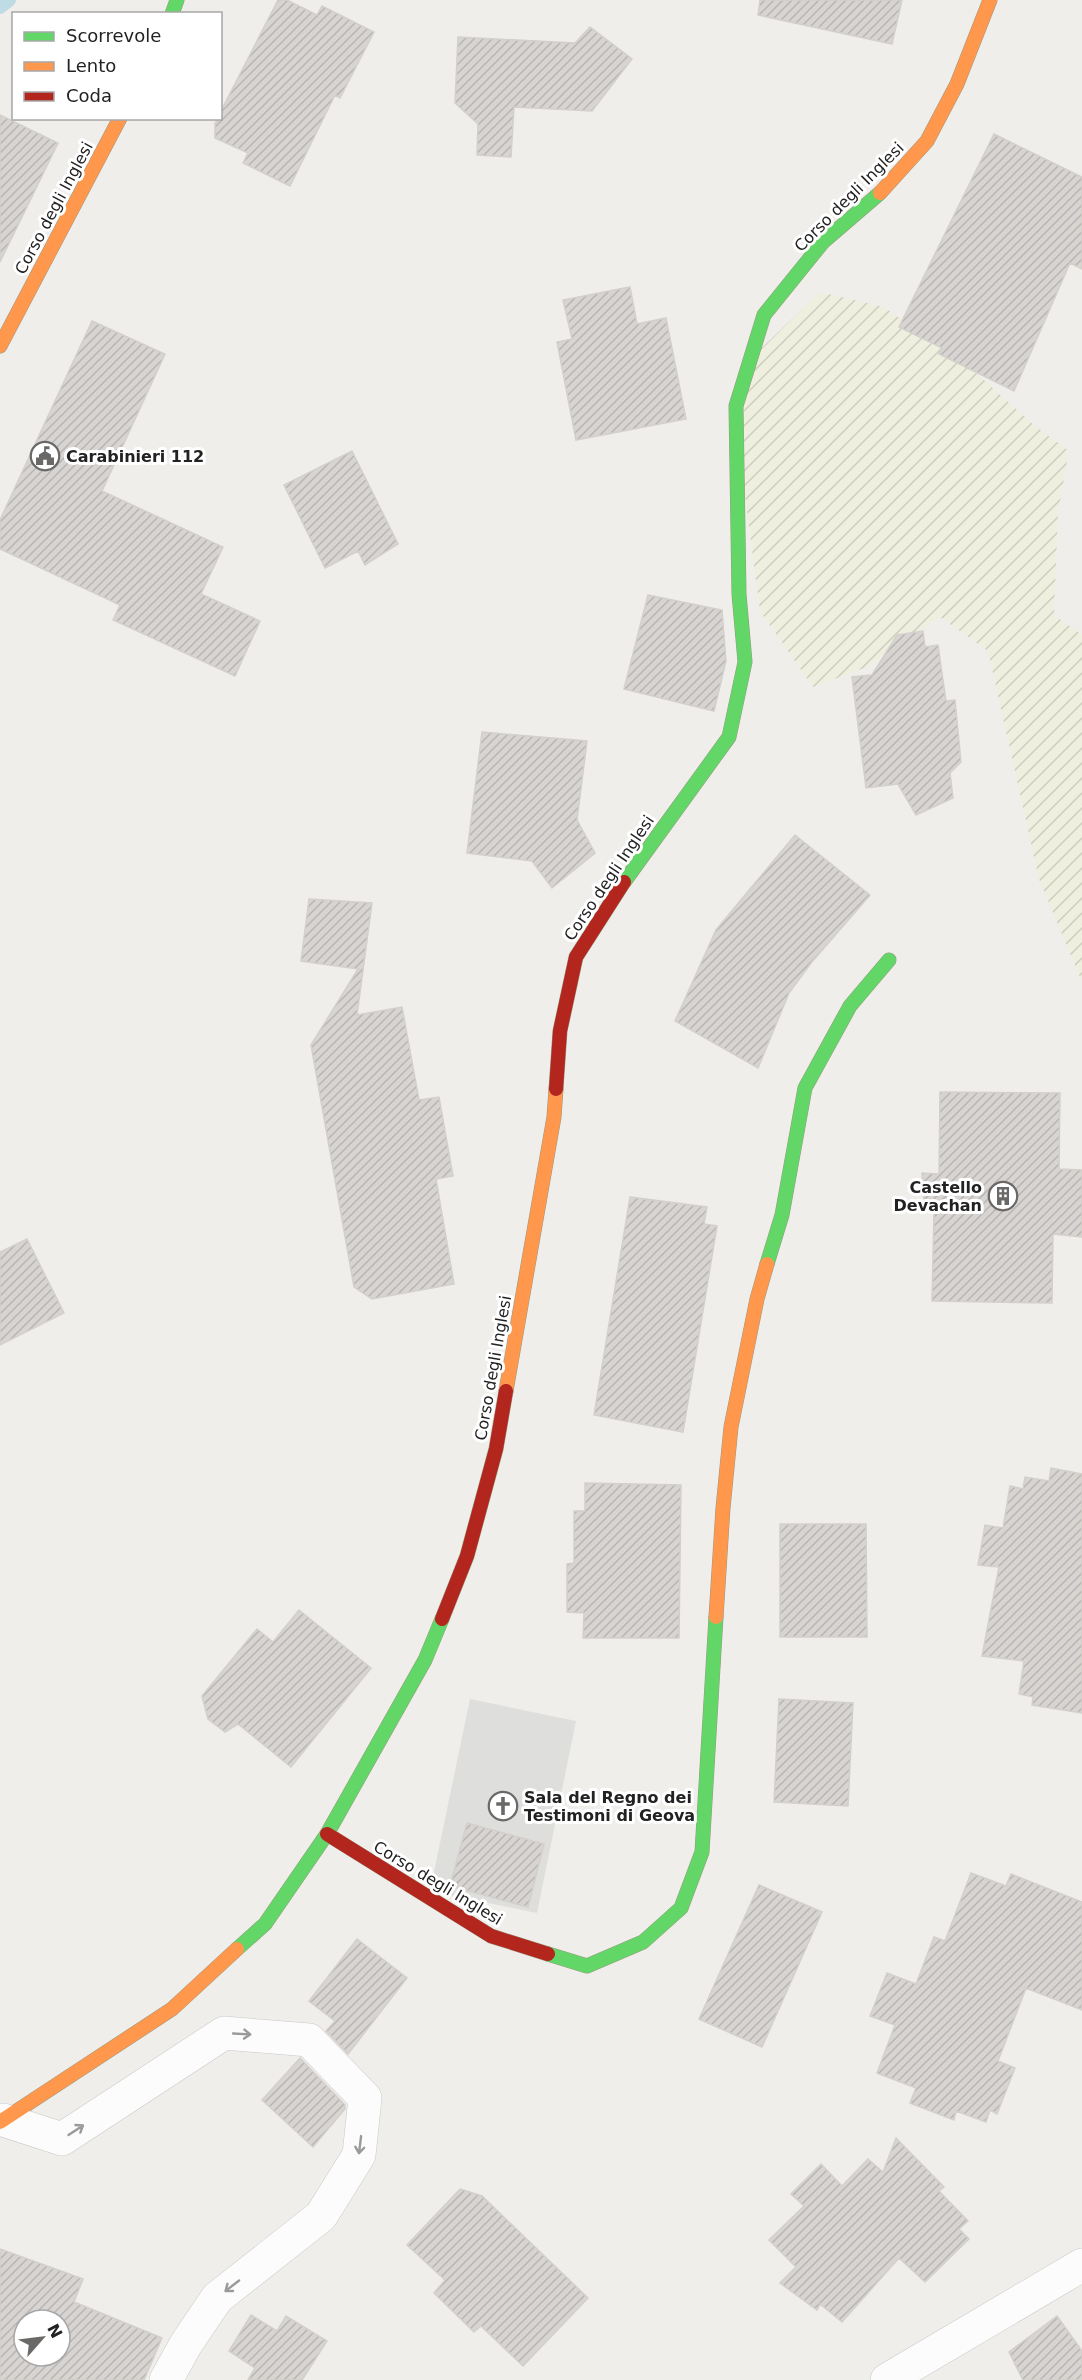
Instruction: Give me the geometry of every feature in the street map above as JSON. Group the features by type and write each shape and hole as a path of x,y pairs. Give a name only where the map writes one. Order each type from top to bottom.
{"main road":[{"name":"Corso degli Inglesi","path":"1,2121 172,2009 265,1924 327,1834 425,1660 467,1556 496,1449 554,1117 560,1031 576,957 615,895 729,737 745,662 739,594 736,406 764,315 823,242 882,191 927,141 957,84 990,0"},
{"name":"Corso degli Inglesi","path":"0,346 119,120"},
{"name":"Corso degli Inglesi","path":"327,1834 491,1936 587,1966 643,1942 681,1908 702,1852 723,1509 731,1427 757,1299 782,1215 805,1088 850,1006 890,960"}],"street":[{"path":"1,2121 62,2139 224,2033 309,2040 365,2098 359,2155 321,2216 216,2298 166,2380"},
{"path":"887,2380 1082,2265"}],"shaded area":[{"name":"Sala del Regno dei Testimoni di Geova","path":"470,1699 576,1721 537,1913 430,1891"}],"green space":[{"path":"820,292 884,307 975,372 1034,425 1069,451 1058,512 1054,615 1082,635 1082,982 1039,879 988,651 940,617 867,667 813,687 760,611 743,480 745,364"}],"building":[{"path":"278,0 287,0 317,15 322,6 374,32 340,98 335,95 290,186 243,163 248,153 215,138 215,124 217,120 222,120 222,109"},
{"path":"760,0 902,0 892,44 758,15"},
{"path":"590,27 632,59 592,111 514,107 511,157 477,155 478,124 455,103 458,37 575,43"},
{"path":"0,115 58,143 0,262"},
{"path":"994,134 1082,177 1082,269 1070,263 1014,391 939,354 942,348 899,327"},
{"path":"630,287 637,324 666,318 686,419 576,440 557,342 572,339 563,300"},
{"path":"92,321 165,354 102,491 223,547 201,594 260,621 235,676 113,620 120,605 0,549 0,520"},
{"path":"352,451 398,544 365,565 358,551 325,568 284,485"},
{"path":"648,595 722,610 726,661 714,711 624,689"},
{"path":"923,631 925,647 938,645 946,701 955,700 961,762 950,773 953,798 916,815 898,784 866,788 852,677 872,675 897,635"},
{"path":"482,732 587,741 577,820 595,853 552,888 532,861 467,853"},
{"path":"795,835 870,895 811,963 789,993 758,1068 675,1021 716,930"},
{"path":"309,899 372,903 357,1015 402,1007 419,1100 439,1097 453,1176 436,1179 454,1284 372,1299 354,1287 311,1045 358,969 301,961"},
{"name":"Castello Devachan","path":"940,1092 1060,1093 1059,1169 1082,1170 1082,1237 1053,1234 1052,1303 932,1301 934,1211 924,1203 922,1173 939,1174"},
{"path":"630,1197 707,1207 704,1224 717,1226 683,1432 594,1415"},
{"path":"27,1239 64,1313 0,1345 0,1252"},
{"path":"1051,1468 1082,1474 1082,1713 1032,1705 1033,1697 1019,1694 1024,1661 982,1656 999,1567 978,1565 985,1525 1003,1528 1010,1486 1023,1489 1025,1477 1049,1481"},
{"path":"585,1483 681,1485 679,1638 583,1638 584,1613 567,1612 567,1564 574,1563 574,1511 585,1511"},
{"path":"780,1524 866,1524 867,1637 780,1637"},
{"path":"299,1610 371,1668 291,1767 238,1724 225,1732 208,1719 202,1696 257,1629 273,1642"},
{"path":"779,1699 853,1703 848,1806 774,1802"},
{"path":"467,1823 544,1844 528,1907 450,1886"},
{"path":"971,1873 1006,1886 1011,1874 1082,1902 1082,2010 1026,1988 998,2061 1015,2068 997,2114 990,2110 986,2122 956,2111 954,2120 910,2103 916,2088 877,2073 895,2025 870,2016 887,1973 916,1984 934,1937 945,1941"},
{"path":"759,1885 822,1912 762,2047 699,2019"},
{"path":"357,1939 407,1978 348,2054 326,2031 335,2021 309,2001"},
{"path":"300,2058 345,2105 345,2109 313,2147 262,2100"},
{"path":"896,2138 944,2187 939,2191 968,2221 959,2229 969,2239 925,2282 899,2258 842,2322 820,2304 817,2310 780,2283 796,2267 769,2240 804,2206 791,2194 821,2164 842,2186 868,2159 883,2172"},
{"path":"460,2189 482,2196 588,2298 523,2366 481,2326 474,2332 434,2293 445,2280 407,2245"},
{"path":"0,2249 83,2279 74,2302 162,2338 144,2380 0,2380"},
{"path":"251,2315 277,2331 286,2316 327,2341 302,2380 248,2380 255,2368 229,2351"},
{"path":"1057,2316 1082,2351 1082,2380 1023,2380 1009,2352"}],"waterway":[{"path":"0,7 9,0"}],"traffic: fast":[{"path":"173,12 177,0"},
{"path":"624,882 729,737 745,662 739,594 736,406 764,315 823,242 880,193"},
{"path":"767,1264 782,1215 805,1088 850,1006 889,960"},
{"path":"548,1954 587,1966 643,1942 681,1908 702,1852 716,1617"},
{"path":"237,1949 265,1924 327,1834 425,1660 442,1619"}],"traffic: slow":[{"path":"880,193 927,141 957,84 990,0"},
{"path":"0,346 119,120"},
{"path":"506,1391 554,1117 556,1089"},
{"path":"716,1617 731,1427 757,1299 767,1264"},
{"path":"0,2122 172,2009 237,1949"}],"traffic: jam":[{"path":"556,1089 560,1031 576,957 624,882"},
{"path":"442,1619 467,1556 496,1449 506,1391"},
{"path":"327,1834 491,1936 548,1954"}],"place":[{"name":"Carabinieri 112","path":"45,456"},
{"name":"Castello Devachan","path":"1003,1196"},
{"name":"Sala del Regno dei Testimoni di Geova","path":"503,1806"}]}
